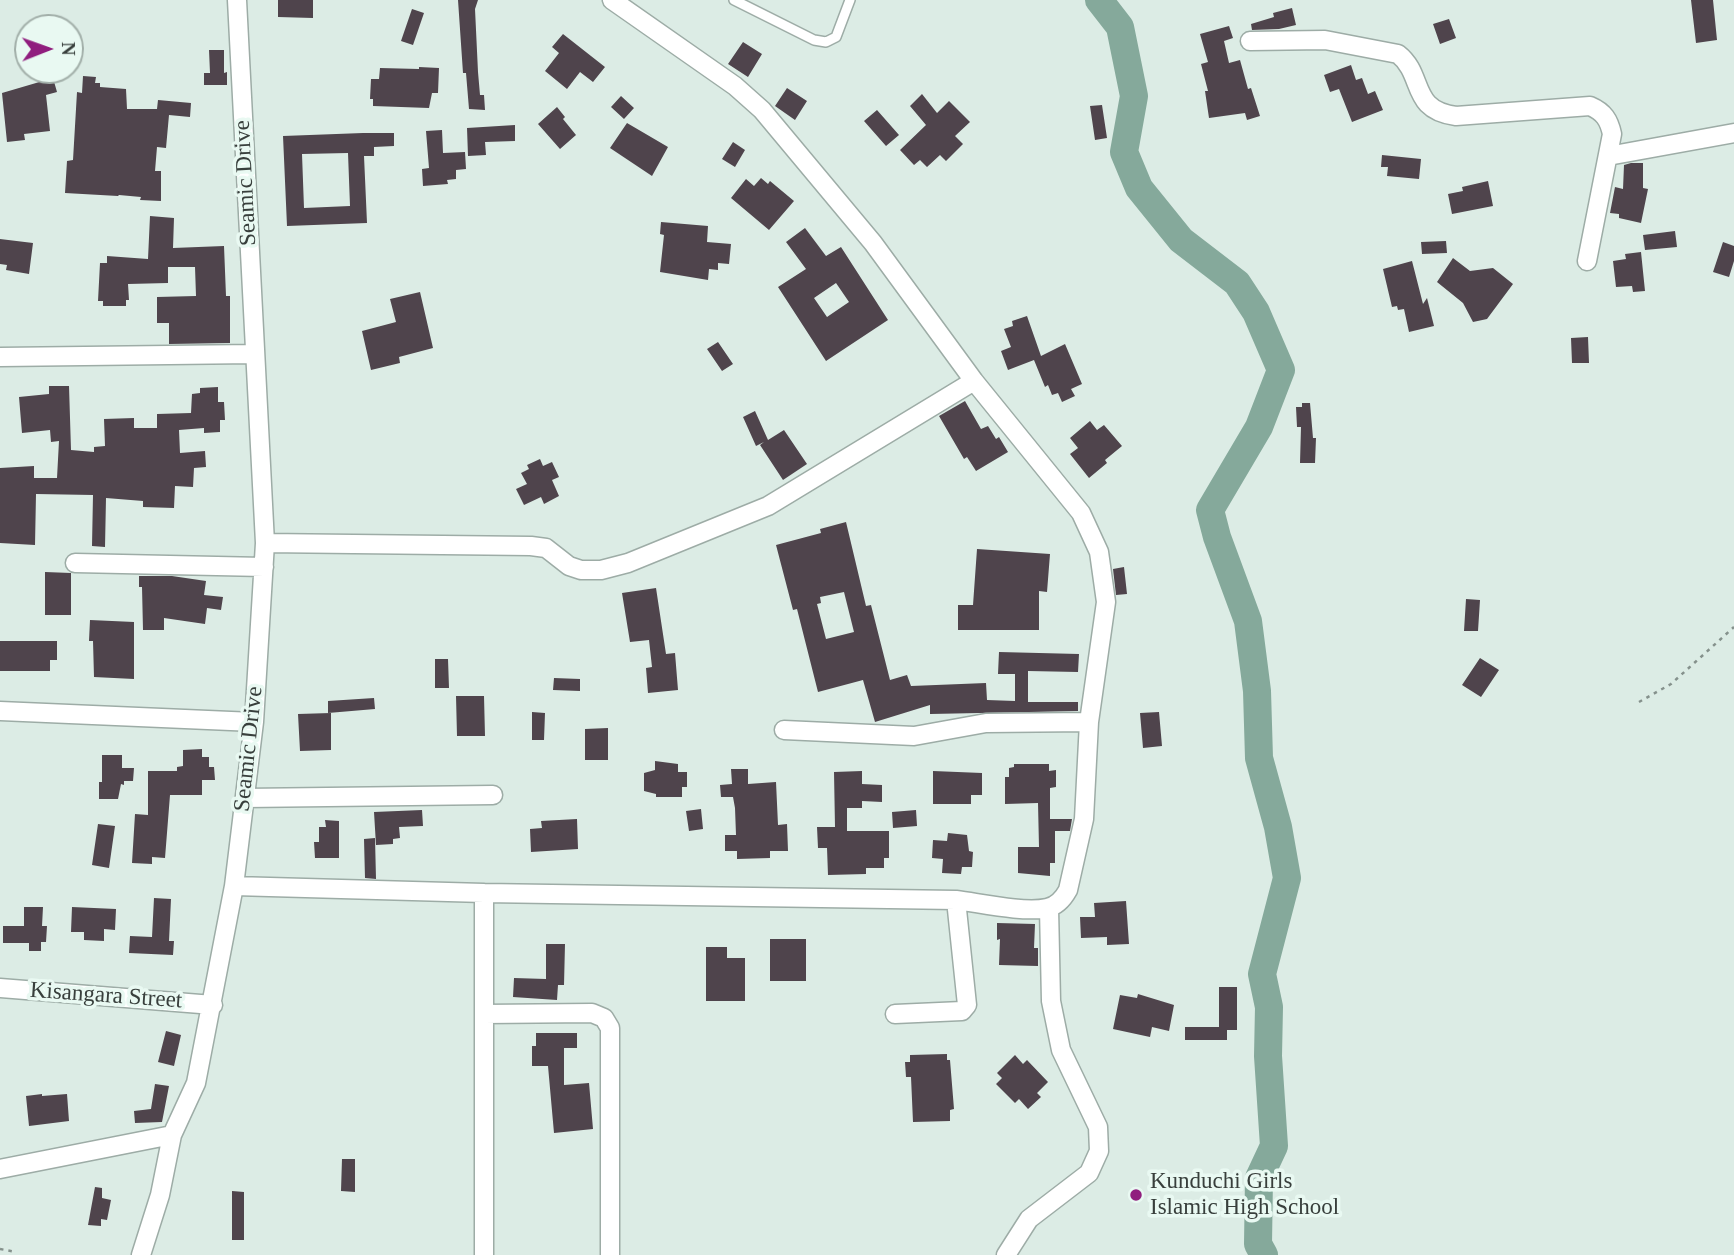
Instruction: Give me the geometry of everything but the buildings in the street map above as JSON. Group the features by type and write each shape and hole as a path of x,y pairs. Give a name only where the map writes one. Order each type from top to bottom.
{"street":[{"name":"Seamic Drive","path":"141,1255 160,1195 172,1135 197,1083 234,886 254,722 265,543 237,0"},
{"path":"234,886 484,893 956,900 1026,908 1049,908 1063,898 1068,890 1084,818 1089,722 1106,602 1099,552 1082,513 974,381 873,243 762,110 735,86 612,0"},
{"path":"1251,41 1325,40 1398,54 1405,61 1423,98 1432,108 1443,114 1456,116 1590,106 1599,110 1610,125 1612,134 1587,261"},
{"path":"1608,156 1734,134"},
{"path":"0,357 254,354"},
{"path":"265,543 531,546 546,548 569,566 581,570 601,570 628,563 768,506 974,381"},
{"path":"75,564 264,567"},
{"path":"0,711 254,722"},
{"path":"784,730 914,736 986,723 1089,722"},
{"path":"245,798 492,795"},
{"path":"484,893 484,1255"},
{"path":"895,1014 962,1011 967,1005 956,900"},
{"path":"1006,1255 1029,1219 1089,1173 1099,1151 1098,1127 1062,1050 1051,1001 1049,908"},
{"name":"Kisangara Street","path":"0,988 213,1004"},
{"path":"484,1014 592,1013 604,1018 610,1028 610,1255"},
{"path":"0,1169 172,1135"}],"lane":[{"path":"734,0 814,40 826,42 836,37 850,0"}],"path":[{"path":"1639,702 1671,684 1734,627"},
{"path":"0,1249 16,1252"}],"waterway":[{"path":"1099,0 1120,27 1134,96 1124,152 1139,188 1181,240 1237,283 1256,312 1281,370 1259,427 1210,510 1217,537 1248,621 1257,691 1259,758 1278,827 1287,878 1262,974 1269,1007 1268,1056 1274,1146 1259,1178 1258,1244 1264,1255"}],"place":[{"name":"Kunduchi Girls Islamic High School","path":"1136,1195"}]}
